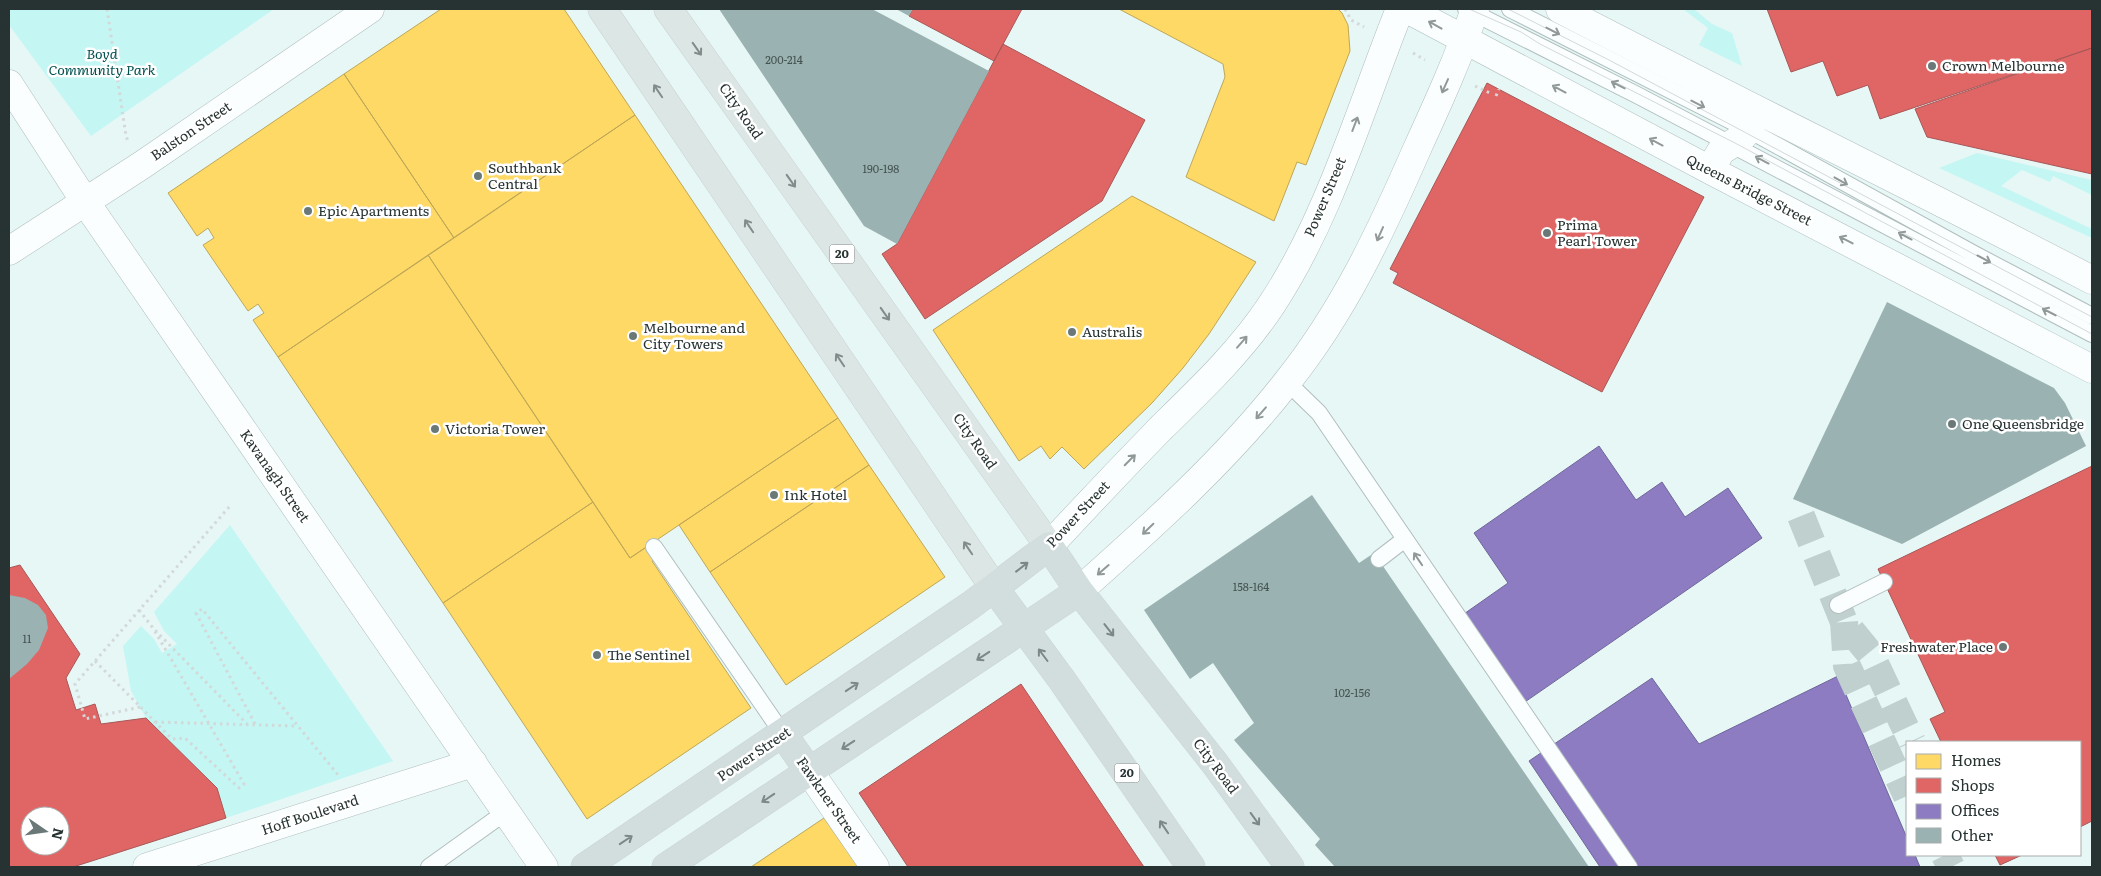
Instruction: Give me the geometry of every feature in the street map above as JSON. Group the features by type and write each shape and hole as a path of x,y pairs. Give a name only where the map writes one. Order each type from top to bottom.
{"highway":[{"name":"Power Street","path":"585,867 995,589 1049,546"},
{"name":"City Road","path":"1049,546 1079,591 1216,765 1290,867"},
{"name":"20","path":"995,589 1062,680 1191,867"},
{"path":"666,867 1024,630 1079,591"},
{"name":"Fawkner Street","path":"783,734 809,771"}],"main road":[{"name":"20","path":"602,9 995,589"},
{"name":"City Road","path":"668,9 1049,546"}],"street":[{"name":"Balston Street","path":"9,251 84,200 142,165 370,9"},
{"name":"Power Street","path":"1049,546 1111,479 1196,393 1271,306 1306,242 1338,170 1400,9"},
{"name":"Queens Bridge Street","path":"1406,9 2092,369"},
{"path":"1560,9 1746,128 1960,212 2092,280"},
{"path":"1079,591 1127,549 1228,451 1288,382 1338,312 1377,240 1464,40 1472,10"},
{"name":"Kavanagh Street","path":"9,84 84,200 544,867"},
{"path":"1710,170 1721,151 1746,128"},
{"name":"Hoff Boulevard","path":"147,867 473,763"},
{"name":"Fawkner Street","path":"809,771 875,867"}],"lane":[{"path":"1510,9 1746,128 1965,249 2092,316"},
{"path":"1472,10 1746,128 2092,334"},
{"path":"1288,382 1319,413 1628,867"},
{"path":"1379,559 1405,540"},
{"path":"654,547 783,734"},
{"path":"1838,605 1884,582"},
{"path":"429,867 506,811"}],"path":[{"path":"108,9 126,136"},
{"path":"1345,9 1351,20 1365,27"},
{"path":"140,707 85,719 75,684 230,506"},
{"path":"255,724 196,613 202,609 358,800"},
{"path":"139,610 153,628 247,724"},
{"path":"95,661 172,739 185,738 239,788 244,784 153,628"},
{"path":"154,722 208,722 297,726"}],"green space":[{"name":"Boyd Community Park","path":"9,9 274,9 91,136 9,25"},
{"path":"1683,9 1694,9 1712,24 1732,33 1742,66 1699,45 1708,28"},
{"path":"1977,153 2092,180 2092,195 2053,176 2050,182 2022,170 2001,186 2092,229 2092,238 1939,168"},
{"path":"230,525 393,761 226,818 216,788 146,718 131,691 123,646 141,626 154,639 162,653 177,644 164,631 154,612"}],"building: Homes":[{"name":"Southbank Central","path":"441,9 564,9 635,115 454,238 344,74"},
{"path":"1119,9 1338,9 1342,13 1348,25 1350,51 1306,165 1297,162 1274,221 1186,177 1225,77 1223,64"},
{"name":"Epic Apartments","path":"344,74 454,238 278,357 253,320 264,313 258,304 248,311 203,245 214,238 208,228 197,236 168,193"},
{"name":"Melbourne and City Towers","path":"635,115 838,418 630,558 428,255"},
{"name":"Australis","path":"1132,196 1256,262 1209,334 1183,368 1152,403 1084,469 1062,447 1050,459 1041,446 1019,461 933,330"},
{"name":"Victoria Tower","path":"428,255 593,502 443,603 278,357"},
{"name":"Ink Hotel","path":"838,418 869,465 710,572 679,525"},
{"path":"869,465 945,577 786,685 710,572"},
{"name":"The Sentinel","path":"593,502 630,558 651,544 658,557 652,561 751,708 587,819 443,603"},
{"path":"824,818 858,867 751,867"}],"building: Shops":[{"path":"913,9 1022,9 994,61 909,16"},
{"name":"Crown Melbourne","path":"1767,9 2092,9 2092,48 1880,119 1868,85 1837,96 1823,61 1791,72"},
{"path":"1003,44 1145,120 1102,201 925,319 882,254 897,244"},
{"path":"2092,48 2092,174 1927,137 1915,109"},
{"name":"Prima Pearl Tower","path":"1487,83 1704,197 1602,392 1393,283 1398,273 1390,269"},
{"name":"Freshwater Place","path":"2092,466 2092,821 2081,826 2081,741 1941,741 1930,719 1945,712 1878,569"},
{"path":"20,565 80,654 66,678 76,710 95,704 101,724 146,718 217,788 226,818 73,867 9,867 9,568"},
{"path":"1021,684 1144,867 908,867 859,793"},
{"path":"1996,856 2020,856 2000,865"}],"building: Offices":[{"path":"1599,446 1636,500 1662,482 1685,517 1728,488 1762,538 1522,704 1461,616 1508,583 1474,533"},
{"path":"1838,676 1906,836 1906,856 1915,856 1920,867 1600,867 1529,761 1652,678 1699,744"}],"building: Other":[{"path":"719,9 872,9 989,71 897,244 864,226"},
{"path":"896,9 913,9 909,16"},
{"name":"One Queensbridge","path":"1887,302 2054,388 2065,403 2086,446 1902,544 1793,499"},
{"path":"1312,495 1359,563 1374,553 1589,867 1335,867 1315,845 1320,839 1234,740 1254,723 1213,663 1190,679 1144,610"},
{"path":"9,595 25,598 38,605 46,615 48,628 39,650 27,664 9,679"}],"tunnel":[{"path":"1801,516 1844,622 1871,655 1912,741"},
{"path":"1844,622 1847,666 1906,794"},
{"path":"1946,856 1951,867"}],"tram line":[{"path":"1469,9 1521,32 1540,44 1735,143 2092,334"},
{"path":"1508,9 1609,60 2092,317"}],"place":[{"name":"Crown Melbourne","path":"1932,66"},
{"name":"Southbank Central","path":"478,176"},
{"name":"Epic Apartments","path":"308,211"},
{"name":"Prima Pearl Tower","path":"1547,233"},
{"name":"Australis","path":"1072,332"},
{"name":"Melbourne and City Towers","path":"633,336"},
{"name":"One Queensbridge","path":"1952,424"},
{"name":"Victoria Tower","path":"435,429"},
{"name":"Ink Hotel","path":"774,495"},
{"name":"Freshwater Place","path":"2003,647"},
{"name":"The Sentinel","path":"597,655"}]}
